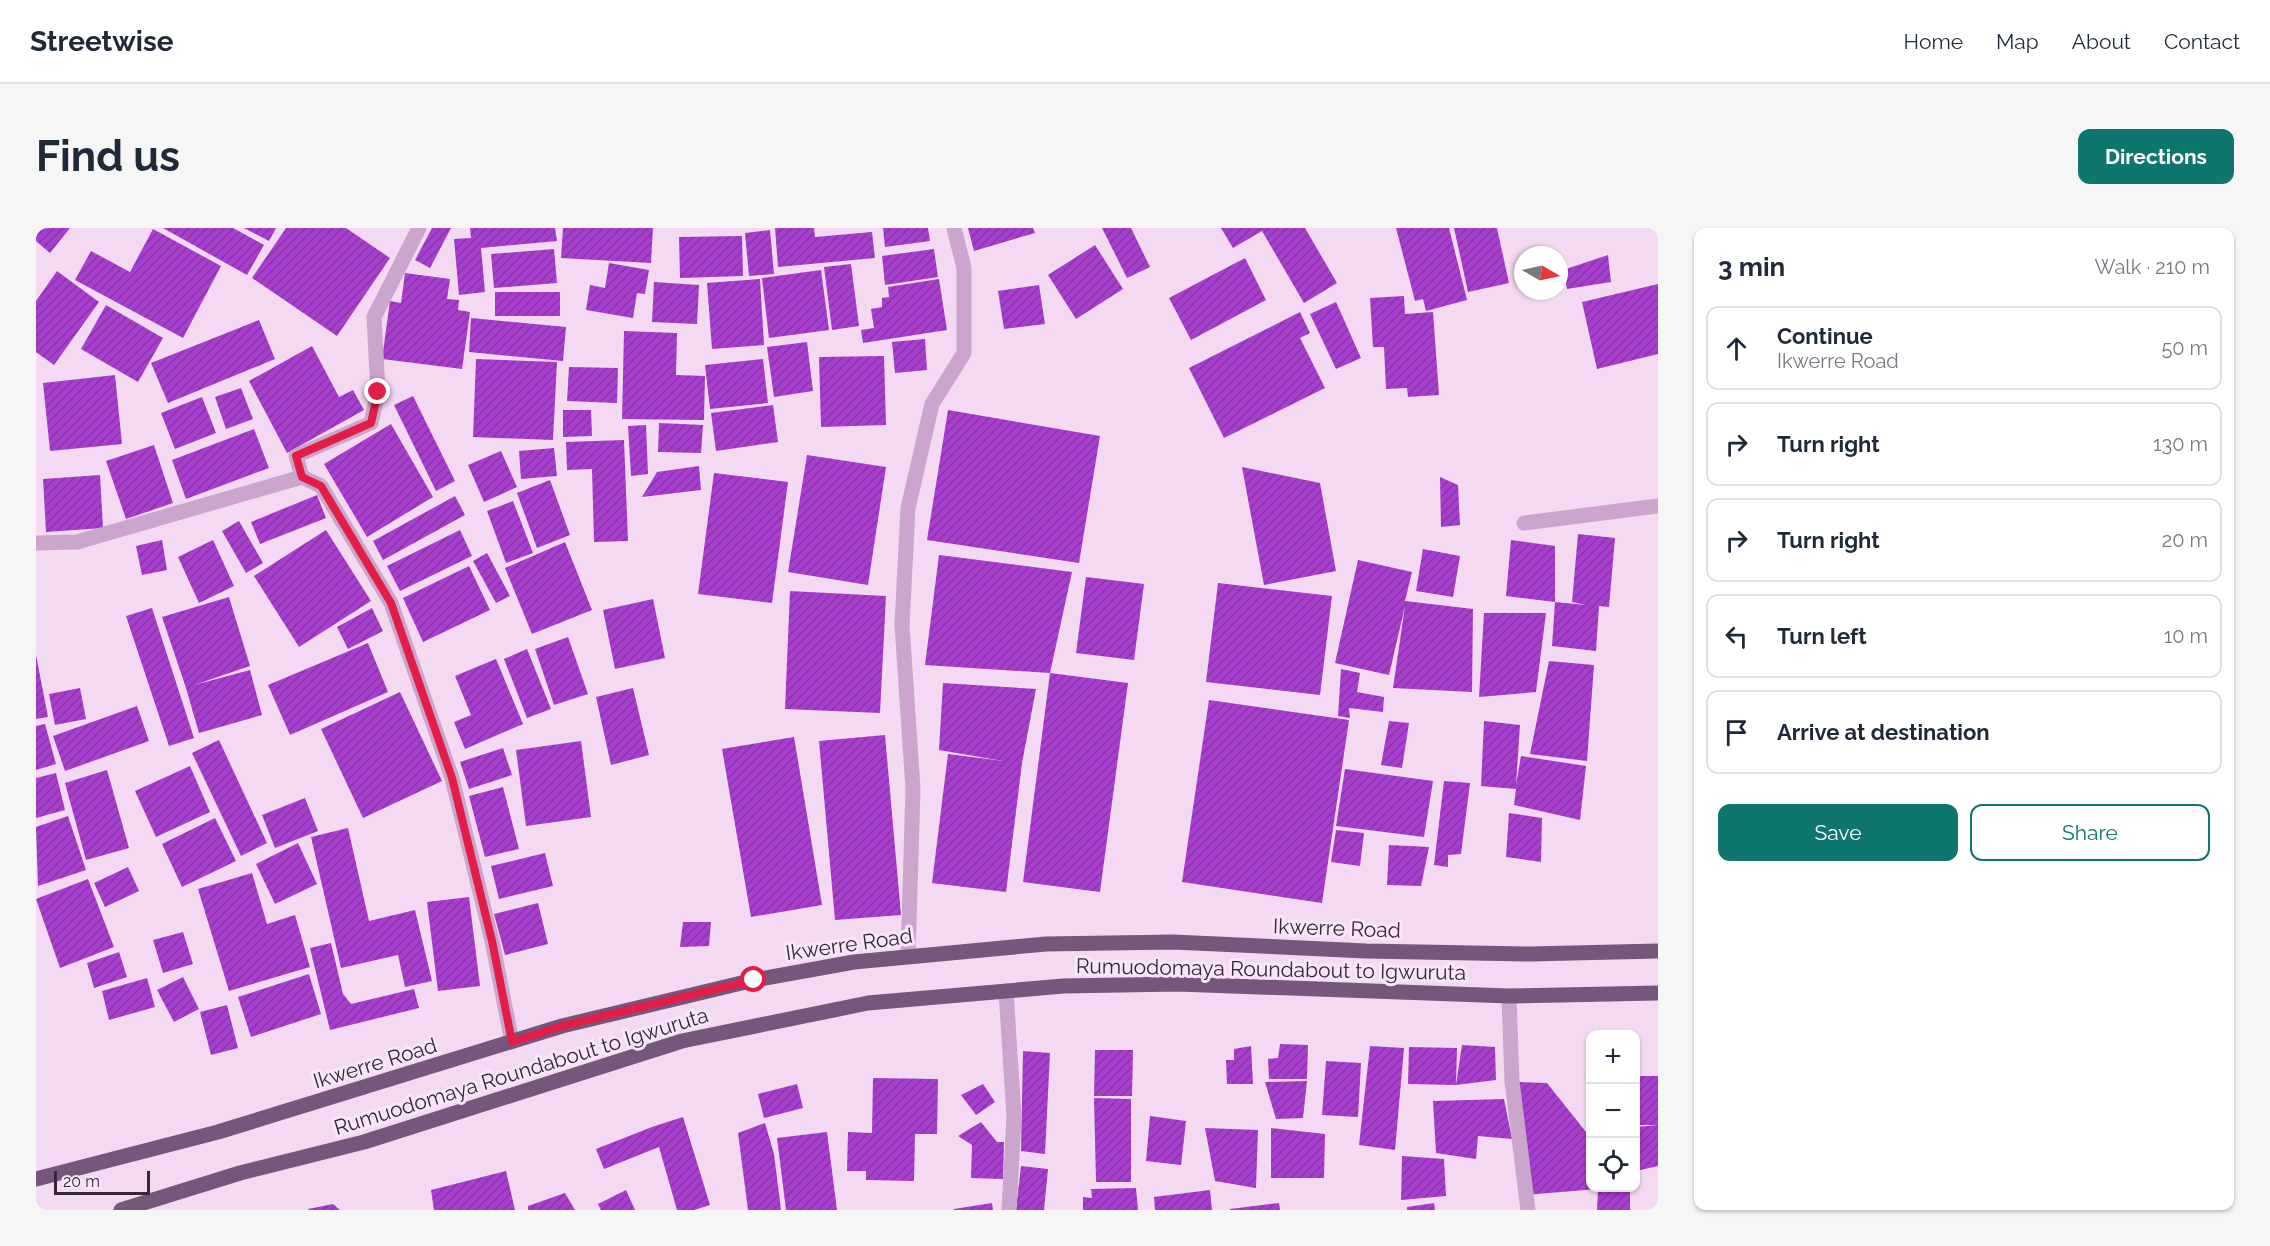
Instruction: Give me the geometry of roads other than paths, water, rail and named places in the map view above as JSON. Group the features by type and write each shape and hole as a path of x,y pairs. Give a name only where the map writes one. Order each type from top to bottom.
{"main road":[{"name":"Ikwerre Road","path":"36,1179 218,1132 562,1026 754,980 854,962 1046,944 1173,942 1366,951 1471,953 1658,951"},
{"name":"Rumuodomaya Roundabout to Igwuruta","path":"122,1210 240,1173 364,1142 682,1041 868,1003 1063,986 1178,984 1509,996 1658,993"}],"street":[{"path":"302,477 296,456 371,423 378,392 374,317 419,228"},
{"path":"908,956 913,789 902,625 908,508 932,404 964,353 964,268 954,228"},
{"path":"36,543 77,542 302,477 321,486 391,603 452,778 492,941 512,1042"},
{"path":"1524,523 1658,506"},
{"path":"1006,991 1014,1117 1010,1210"},
{"path":"1509,996 1512,1081 1528,1210"}]}
